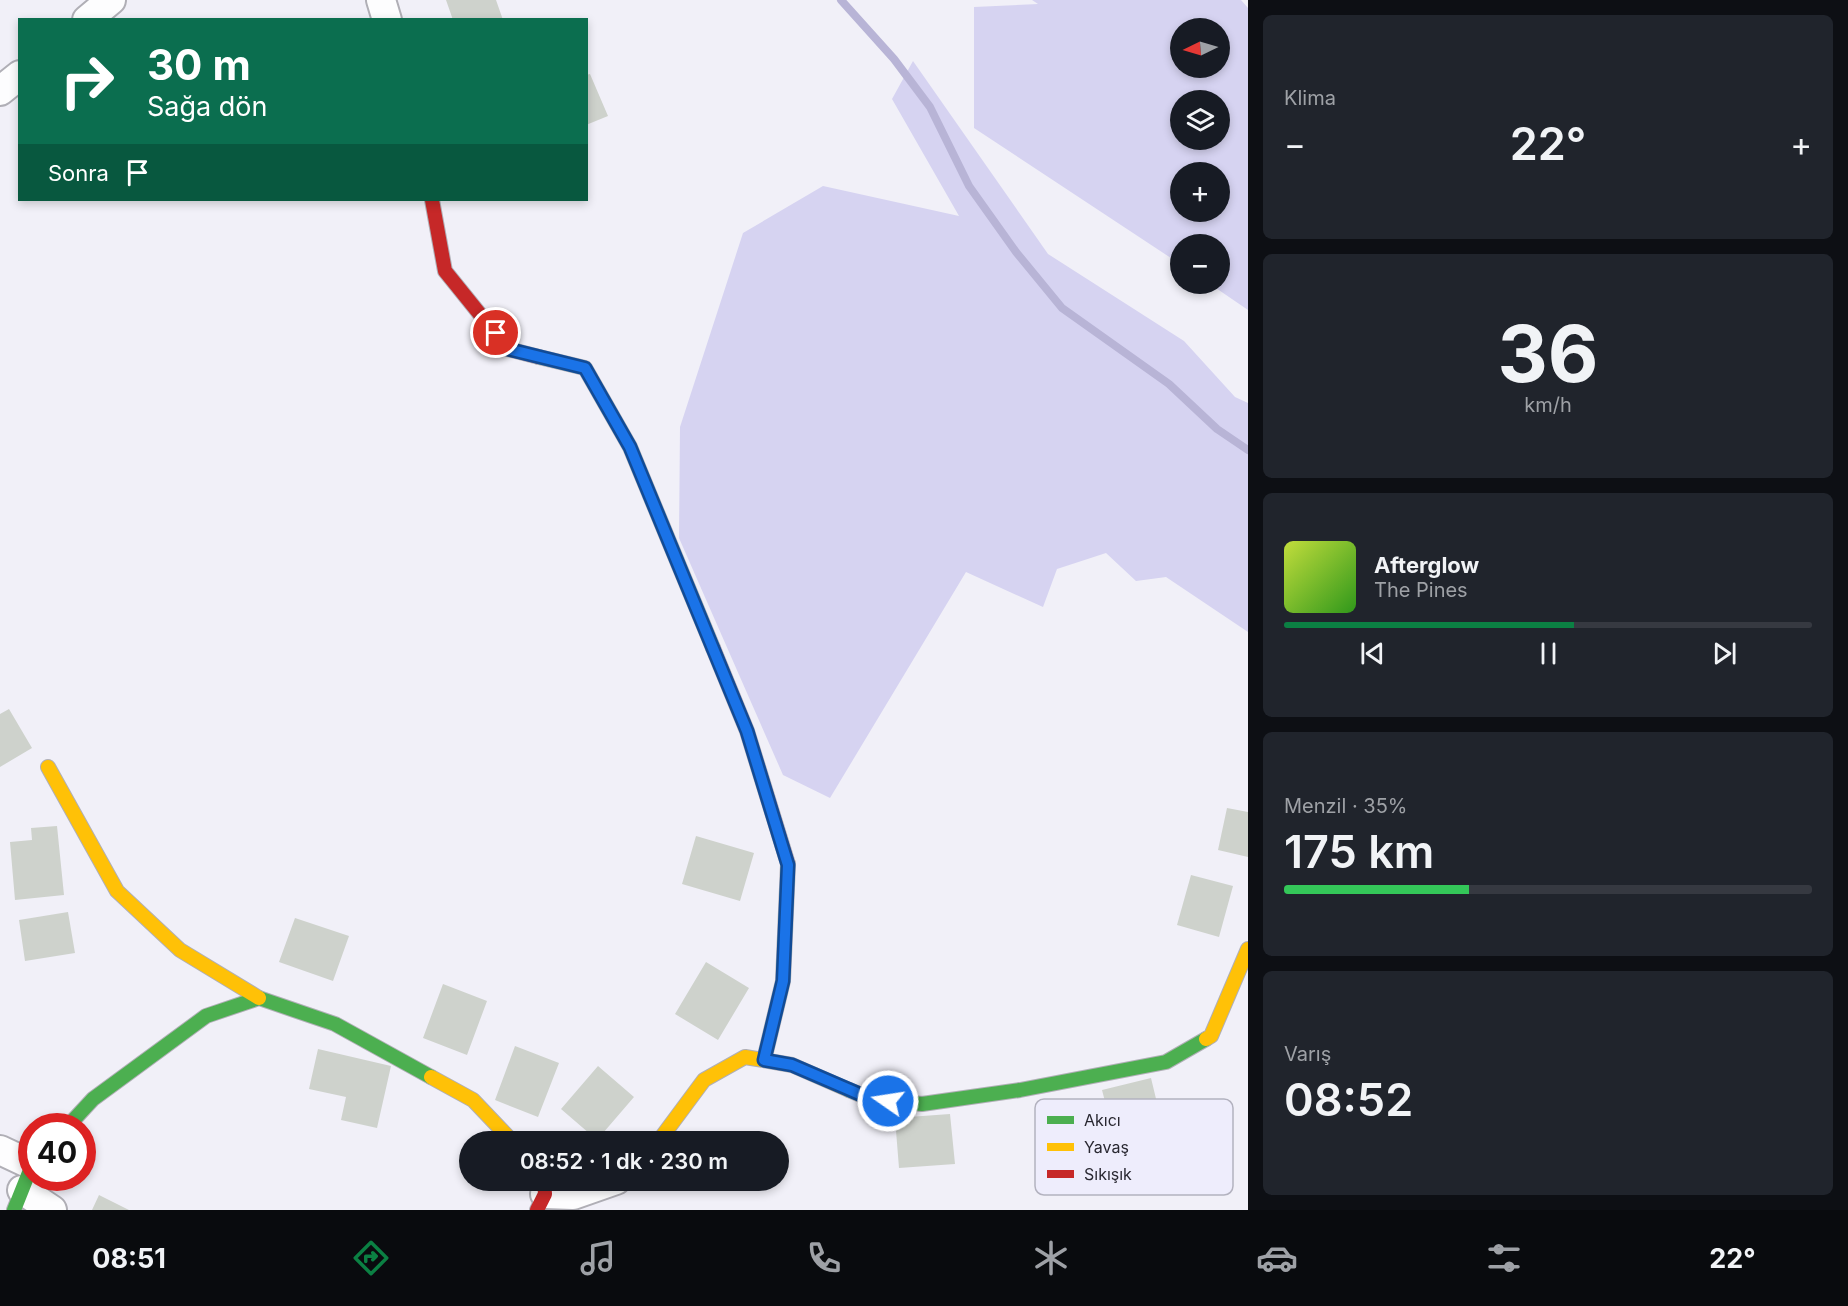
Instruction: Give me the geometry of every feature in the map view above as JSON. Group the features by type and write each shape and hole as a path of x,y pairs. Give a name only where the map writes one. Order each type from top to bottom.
{"street":[{"path":"89,18 111,0"},
{"path":"381,0 386,18"},
{"path":"0,91 18,77"},
{"path":"432,201 446,271 508,349 585,368 630,447 747,731 788,865 783,981 764,1060"},
{"path":"48,767 117,891 180,950 259,998 335,1024 473,1100 503,1131"},
{"path":"666,1131 704,1080 745,1058 792,1065 871,1099 922,1104 1020,1090 1166,1062 1211,1036 1248,949"},
{"path":"80,1113 93,1099 206,1016 259,998"},
{"path":"0,1150 18,1174"},
{"path":"33,1191 52,1210"},
{"path":"542,1195 573,1195 584,1191"}],"shaded area":[{"path":"1032,0 1241,0 1248,8 1248,310 1225,294 1230,294 1230,234 1170,234 1170,257 974,128 974,7 1038,4"},
{"path":"913,61 1048,254 1184,341 1235,397 1248,403 1248,632 1166,577 1136,581 1106,553 1057,569 1043,607 966,572 830,798 783,775 679,538 680,427 743,233 823,186 959,216 892,99"}],"building":[{"path":"446,0 496,0 502,18 452,18"},
{"path":"588,74 590,74 608,116 588,124"},
{"path":"9,709 32,748 0,767 0,714"},
{"path":"1227,808 1248,812 1248,857 1218,850"},
{"path":"57,826 64,895 15,900 10,842 32,840 31,828"},
{"path":"696,836 754,853 740,901 682,884"},
{"path":"1191,875 1233,886 1219,937 1177,925"},
{"path":"68,912 75,953 25,961 19,920"},
{"path":"295,918 349,936 333,981 279,962"},
{"path":"706,962 749,988 718,1040 675,1014"},
{"path":"443,984 487,1001 467,1055 423,1038"},
{"path":"515,1046 559,1063 538,1117 495,1100"},
{"path":"318,1049 391,1066 377,1128 341,1120 346,1097 309,1089"},
{"path":"598,1066 634,1097 605,1131 587,1131 561,1109"},
{"path":"1151,1078 1156,1099 1104,1099 1102,1090"},
{"path":"950,1114 955,1164 899,1168 895,1118"},
{"path":"99,1195 129,1210 92,1210"}],"waterway":[{"path":"841,0 894,59 930,107 969,186 1016,252 1062,308 1169,384 1217,429 1248,450"}],"traffic: fast":[{"path":"539,357 585,368 630,447 713,648"},
{"path":"764,1060 783,981 788,864"},
{"path":"80,1113 93,1099 206,1016 259,998 335,1024 431,1077"},
{"path":"849,1090 871,1099 922,1104 1020,1090 1166,1062 1206,1039"},
{"path":"14,1210 22,1191"}],"traffic: slow":[{"path":"48,767 117,891 180,950 259,998"},
{"path":"1206,1039 1211,1036 1248,949"},
{"path":"666,1131 704,1080 745,1057 792,1065 849,1090"},
{"path":"431,1077 473,1100 503,1131"}],"traffic: jam":[{"path":"432,201 445,271 508,349 539,357"},
{"path":"713,648 747,731 788,864"},
{"path":"537,1210 545,1191"}],"route":[{"path":"496,333 508,349 585,368 630,447 747,731 788,865 783,981 764,1060 792,1065 871,1099 888,1101"}]}
